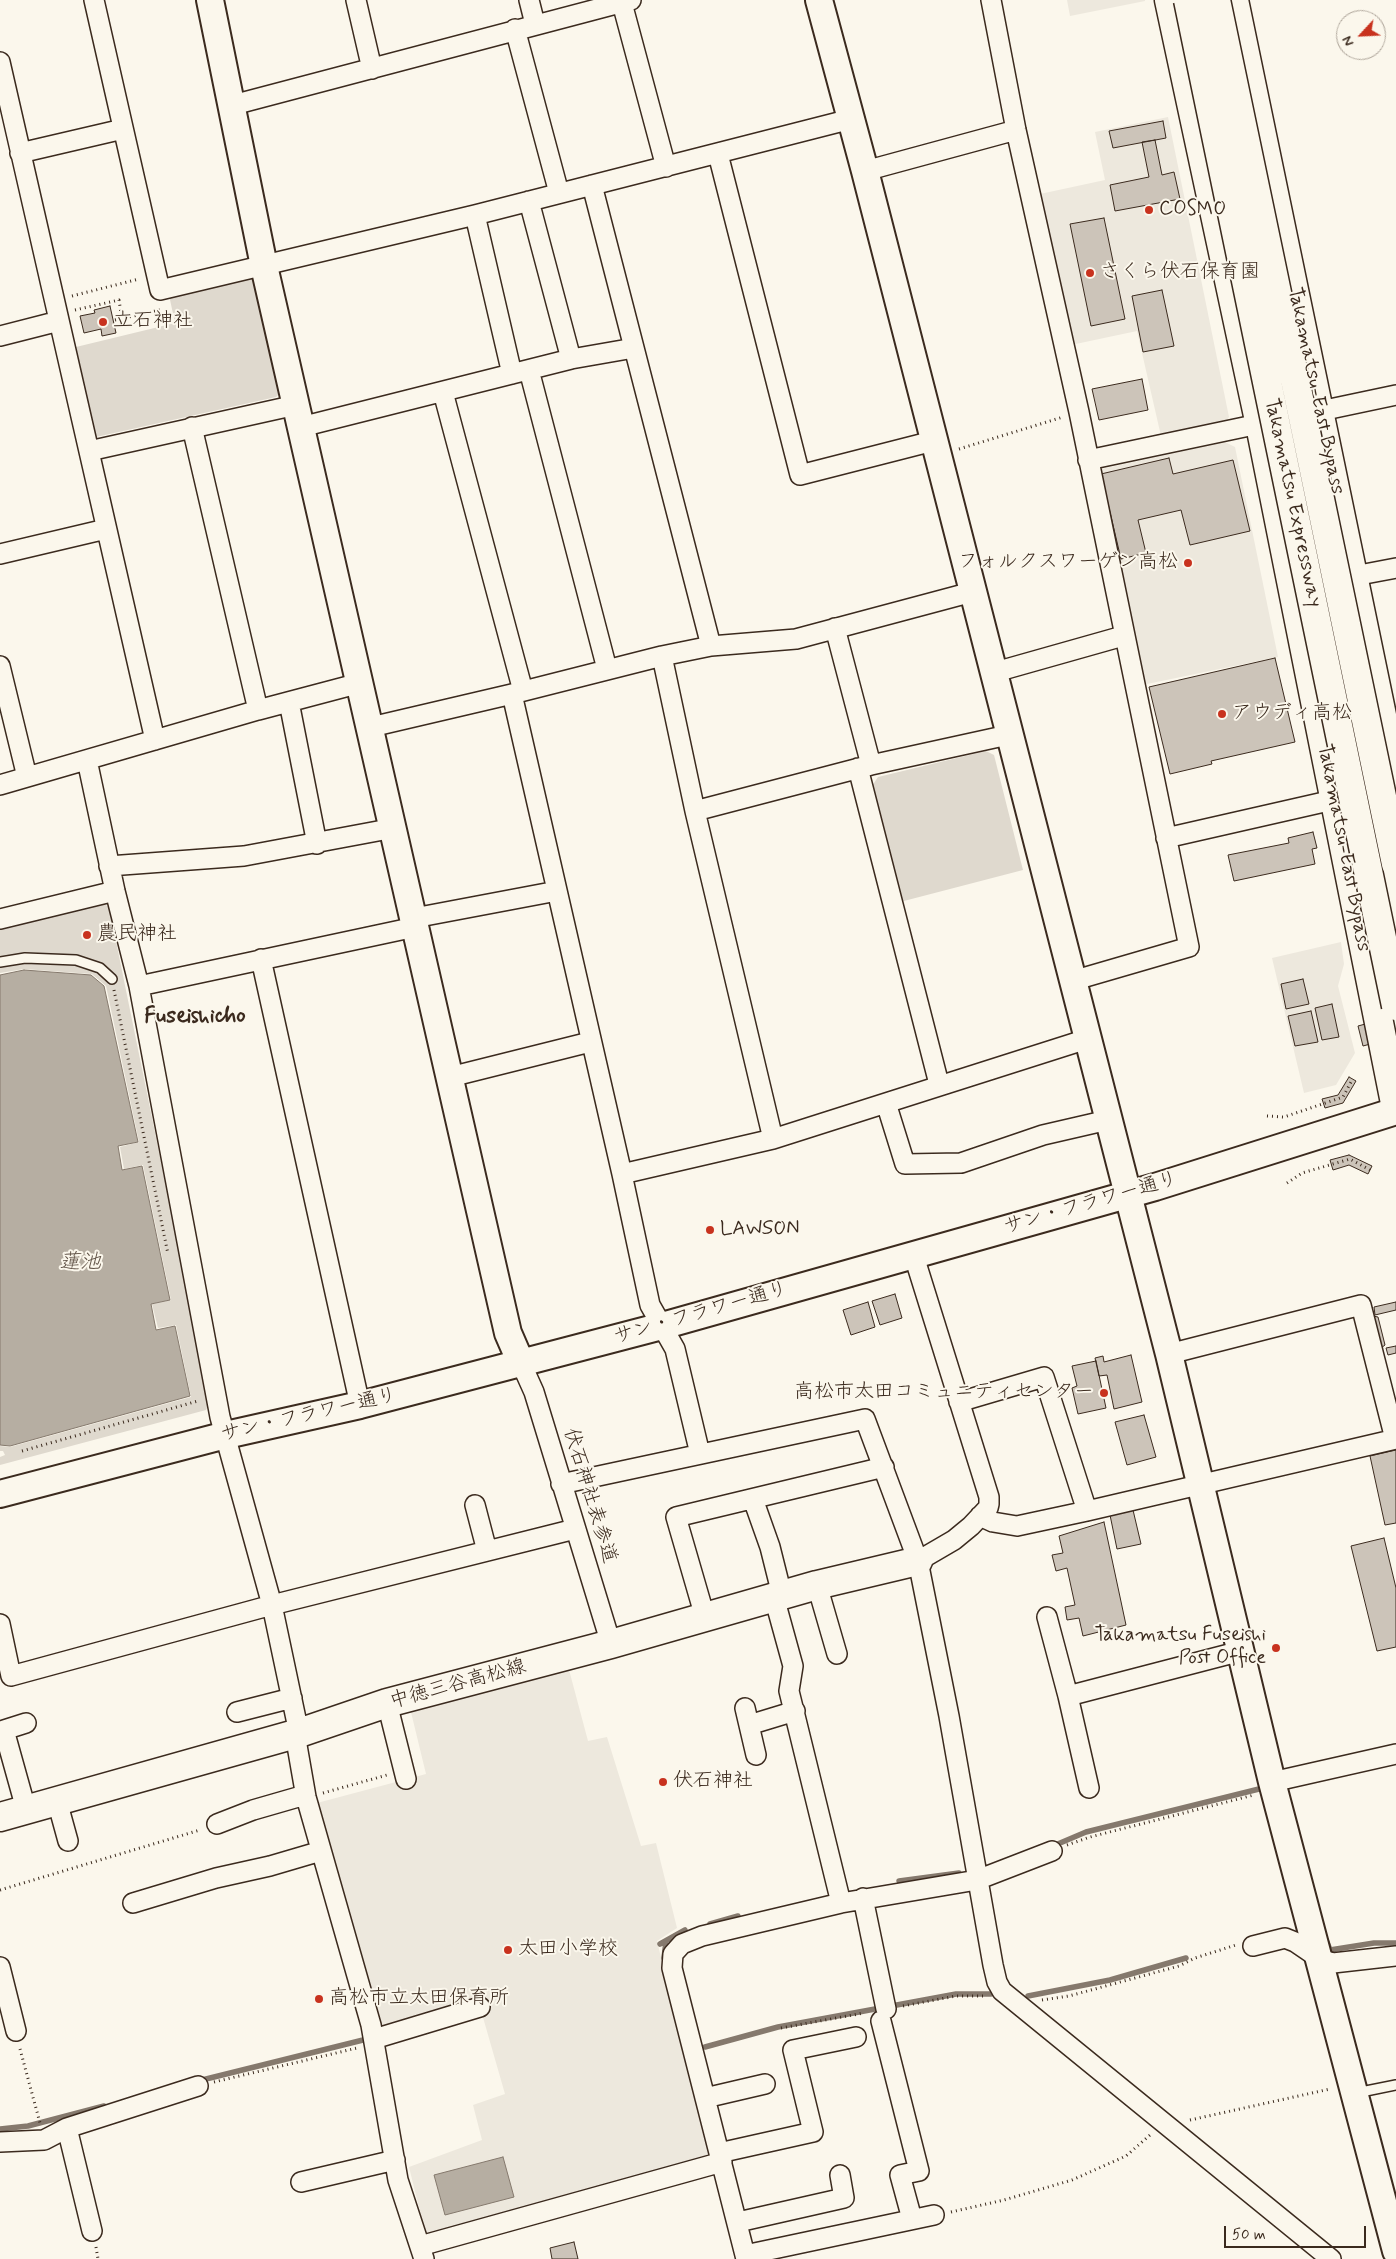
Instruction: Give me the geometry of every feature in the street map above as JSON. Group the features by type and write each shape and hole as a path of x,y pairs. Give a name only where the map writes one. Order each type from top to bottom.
{"main road":[{"name":"Takamatsu-East Bypass","path":"1169,0 1260,425 1396,1110"},
{"name":"Takamatsu Expressway","path":"1188,0 1396,1006"},
{"name":"Takamatsu Expressway","path":"1216,0 1396,864"},
{"name":"Takamatsu-East Bypass","path":"1234,0 1395,770"},
{"name":"中徳三谷高松線","path":"0,1817 297,1734 387,1704 611,1644 817,1585 918,1561"}],"street":[{"path":"94,0 158,282 264,266 475,215 851,119"},
{"path":"210,0 233,105 264,266 298,416 371,727 508,1333 521,1363"},
{"path":"356,0 372,69"},
{"path":"529,0 535,24"},
{"path":"819,0 865,171 992,673 1169,1354 1273,1786 1396,2251"},
{"path":"991,0 1016,130 1079,412 1189,947 1072,981"},
{"path":"233,105 515,29 627,1 666,167"},
{"path":"515,29 559,193"},
{"path":"0,62 155,740"},
{"path":"20,152 124,129"},
{"path":"865,171 1016,130"},
{"path":"718,154 800,475 935,448"},
{"path":"592,185 712,646"},
{"path":"529,201 571,359"},
{"path":"475,215 606,669"},
{"path":"0,336 57,312"},
{"path":"89,451 192,427 298,416 443,392 571,359 634,348"},
{"path":"443,392 517,692 557,891 650,1305 675,1349 700,1454"},
{"path":"1088,460 1396,396"},
{"path":"192,427 258,710"},
{"path":"0,554 106,528"},
{"path":"1354,576 1396,568"},
{"path":"371,727 662,656 712,646 796,639 972,592"},
{"path":"835,628 864,767 939,1084"},
{"path":"992,673 1124,636"},
{"path":"662,656 695,811 773,1139"},
{"path":"0,666 27,777"},
{"path":"0,785 258,710 360,683"},
{"path":"289,702 317,844"},
{"path":"695,811 864,767 1008,735"},
{"path":"86,760 109,866 139,986 220,1417 272,1605 292,1698 305,1796 374,2041 401,2190 422,2252 720,2158 813,2132 793,2050 856,2037"},
{"path":"1166,838 1333,800"},
{"path":"109,866 237,857 317,844 394,828"},
{"path":"0,919 115,891"},
{"path":"139,986 557,891"},
{"path":"261,959 360,1405"},
{"path":"622,1174 773,1139 939,1084 1087,1039"},
{"path":"450,1077 590,1042"},
{"path":"886,1103 905,1164 961,1163 1043,1135 1108,1120"},
{"name":"サン・フラワー通り","path":"0,1494 226,1435 360,1405 662,1326 1127,1195 1396,1110"},
{"path":"913,1254 989,1497 988,1508 954,1540 918,1561"},
{"path":"980,1516 993,1522 1017,1526 1088,1512 1395,1439 1362,1305 1169,1354"},
{"name":"伏石神社表参道","path":"521,1363 534,1392 611,1644"},
{"path":"959,1402 1044,1377 1088,1512"},
{"path":"561,1484 865,1419 918,1561 949,1716 977,1880 997,1982 1002,1991 1015,2002 1331,2259"},
{"path":"705,1617 676,1517 884,1467"},
{"path":"753,1499 770,1547 793,1666 789,1691 840,1903"},
{"path":"475,1505 487,1551"},
{"path":"0,1624 11,1676 272,1605 575,1529"},
{"path":"817,1585 837,1654"},
{"path":"1047,1617 1068,1696 1089,1788"},
{"path":"1068,1696 1241,1651"},
{"path":"238,1712 292,1698"},
{"path":"387,1704 405,1775"},
{"path":"756,1755 747,1716 795,1711"},
{"path":"26,1723 4,1730 26,1809"},
{"path":"1273,1786 1396,1754"},
{"path":"217,1824 253,1810 305,1796"},
{"path":"57,1801 68,1841"},
{"path":"133,1903 216,1878 270,1866 321,1851"},
{"path":"934,2215 746,2257 672,1968 667,1956 682,1944 702,1936 863,1898 977,1880 1052,1851"},
{"path":"863,1898 884,2015 918,2171 900,2175 912,2220"},
{"path":"1253,1946 1285,1938 1295,1942 1320,1959 1333,1963 1396,1956"},
{"path":"0,1967 16,2031"},
{"path":"374,2041 480,2007"},
{"path":"705,2098 766,2084"},
{"path":"0,2142 44,2140 67,2128 198,2086"},
{"path":"67,2128 92,2231"},
{"path":"301,2182 395,2160"},
{"path":"738,2222 844,2198 840,2175"}],"lane":[{"path":"0,962 25,958 76,960 100,968 112,979"},
{"path":"1354,2089 1396,2085"}],"path":[{"path":"57,312 158,282 164,309 115,320"},
{"path":"57,312 118,300 122,319"},
{"path":"935,448 1079,412"},
{"path":"116,998 169,1257"},
{"path":"1267,1116 1284,1117 1343,1098 1351,1082"},
{"path":"1287,1183 1302,1173 1350,1159 1370,1170"},
{"path":"196,1391 200,1407"},
{"path":"22,1451 198,1401"},
{"path":"305,1796 405,1775"},
{"path":"1052,1851 1090,1837 1273,1786"},
{"path":"0,1890 217,1824"},
{"path":"1015,2002 1069,1996 1180,1966 1195,1958 1242,1944 1253,1946"},
{"path":"16,2031 44,2140"},
{"path":"198,2086 374,2041"},
{"path":"934,2215 1004,2200 1072,2180 1126,2156 1151,2134 1167,2125 1212,2117 1293,2096 1354,2089"}],"shaded area":[{"path":"1067,0 1145,0 1145,1 1070,16"},
{"path":"1168,117 1229,417 1225,423 1161,436 1137,331 1071,345 1040,194 1105,180 1095,132"},
{"path":"249,278 262,281 286,388 276,397 96,437 76,347 175,323 169,295"},
{"name":"フォルクスワーゲン高松","path":"1225,442 1235,447 1278,657 1142,685 1097,470"},
{"path":"986,751 994,755 1023,870 900,902 872,786 878,777"},
{"path":"102,903 109,907 210,1402 206,1410 0,1465 0,1457 5,1455 3,1451 0,1451 0,1446 10,1447 191,1397 176,1325 158,1328 152,1304 171,1300 143,1165 124,1169 120,1147 139,1142 106,986 92,974 24,969 0,973 0,929"},
{"path":"1341,942 1344,964 1338,986 1355,1053 1336,1085 1304,1093 1272,958"},
{"name":"太田小学校","path":"568,1666 588,1741 607,1737 641,1846 656,1843 677,1928 657,1941 711,2161 426,2236 409,2167 482,2140 473,2105 505,2094 480,2007 384,2027 379,2025 317,1803 426,1774 410,1708"}],"water":[{"name":"蓮池","path":"24,970 91,975 104,986 138,1142 118,1146 122,1170 142,1166 170,1300 151,1304 156,1330 175,1326 190,1396 10,1446 0,1445 0,975"},
{"path":"503,2157 514,2197 445,2215 434,2175"}],"building":[{"path":"1163,121 1166,138 1113,148 1109,131"},
{"path":"1155,140 1162,175 1174,172 1180,199 1115,211 1110,185 1149,177 1142,142"},
{"path":"1104,218 1125,319 1091,326 1070,224"},
{"path":"1162,290 1174,346 1143,352 1132,296"},
{"path":"110,306 116,333 102,336 101,329 84,333 80,316 95,313 94,310"},
{"path":"1142,379 1148,410 1099,420 1092,389"},
{"path":"1169,458 1173,474 1233,460 1250,531 1190,545 1181,510 1138,520 1146,553 1121,559 1101,474"},
{"name":"アウディ高松","path":"1275,658 1295,742 1211,761 1212,764 1170,774 1149,687"},
{"path":"1313,832 1317,848 1312,849 1315,864 1234,881 1228,855 1289,843 1288,838"},
{"path":"1303,979 1309,1004 1286,1009 1281,984"},
{"path":"1332,1004 1339,1037 1322,1040 1315,1008"},
{"path":"1311,1011 1318,1042 1295,1046 1288,1016"},
{"path":"1369,1023 1374,1043 1363,1046 1358,1026"},
{"path":"1349,1077 1356,1081 1343,1103 1325,1108 1322,1099 1338,1095"},
{"path":"1349,1155 1372,1166 1368,1174 1349,1165 1333,1170 1330,1160"},
{"path":"895,1294 902,1318 880,1325 872,1301"},
{"path":"868,1302 875,1327 851,1335 843,1310"},
{"path":"1396,1302 1396,1310 1375,1315 1374,1307"},
{"path":"1373,1316 1378,1317 1385,1345 1381,1348"},
{"path":"1396,1346 1396,1353 1388,1355 1386,1348"},
{"path":"1131,1355 1142,1402 1114,1409 1107,1375 1099,1376 1095,1358 1103,1356 1104,1362"},
{"path":"1096,1361 1106,1408 1078,1414 1072,1388 1077,1386 1072,1366"},
{"path":"1144,1415 1156,1457 1127,1465 1115,1422"},
{"path":"1396,1450 1396,1523 1385,1525 1370,1456"},
{"path":"1133,1510 1141,1544 1117,1549 1110,1515"},
{"path":"1104,1522 1126,1625 1083,1636 1079,1618 1067,1620 1065,1607 1075,1605 1067,1568 1056,1571 1052,1555 1063,1553 1059,1536"},
{"path":"1384,1538 1396,1588 1396,1647 1377,1651 1351,1546"},
{"path":"574,2242 578,2259 552,2259 550,2248"}],"waterway":[{"path":"1053,1846 1086,1832 1263,1788 1261,1783"},
{"path":"899,1881 959,1873"},
{"path":"710,1924 738,1916"},
{"path":"660,1944 685,1930"},
{"path":"664,1958 666,1941"},
{"path":"1327,1942 1330,1950 1374,1943 1396,1943"},
{"path":"1028,1996 1110,1980 1186,1958"},
{"path":"705,2047 778,2027 956,1994 991,1994"},
{"path":"198,2081 363,2040"},
{"path":"0,2129 28,2126 104,2106"}],"place":[{"name":"COSMO","path":"1149,210"},
{"name":"さくら伏石保育園","path":"1090,273"},
{"name":"立石神社","path":"103,322"},
{"name":"フォルクスワーゲン高松","path":"1188,563"},
{"name":"アウディ高松","path":"1222,714"},
{"name":"農民神社","path":"87,935"},
{"name":"LAWSON","path":"710,1230"},
{"name":"高松市太田コミュニティセンター","path":"1104,1393"},
{"name":"Takamatsu Fuseishi Post Office","path":"1276,1648"},
{"name":"伏石神社","path":"663,1782"},
{"name":"太田小学校","path":"508,1950"},
{"name":"高松市立太田保育所","path":"319,1999"}],"district":[{"name":"Fuseishicho","path":"195,1017"}]}
